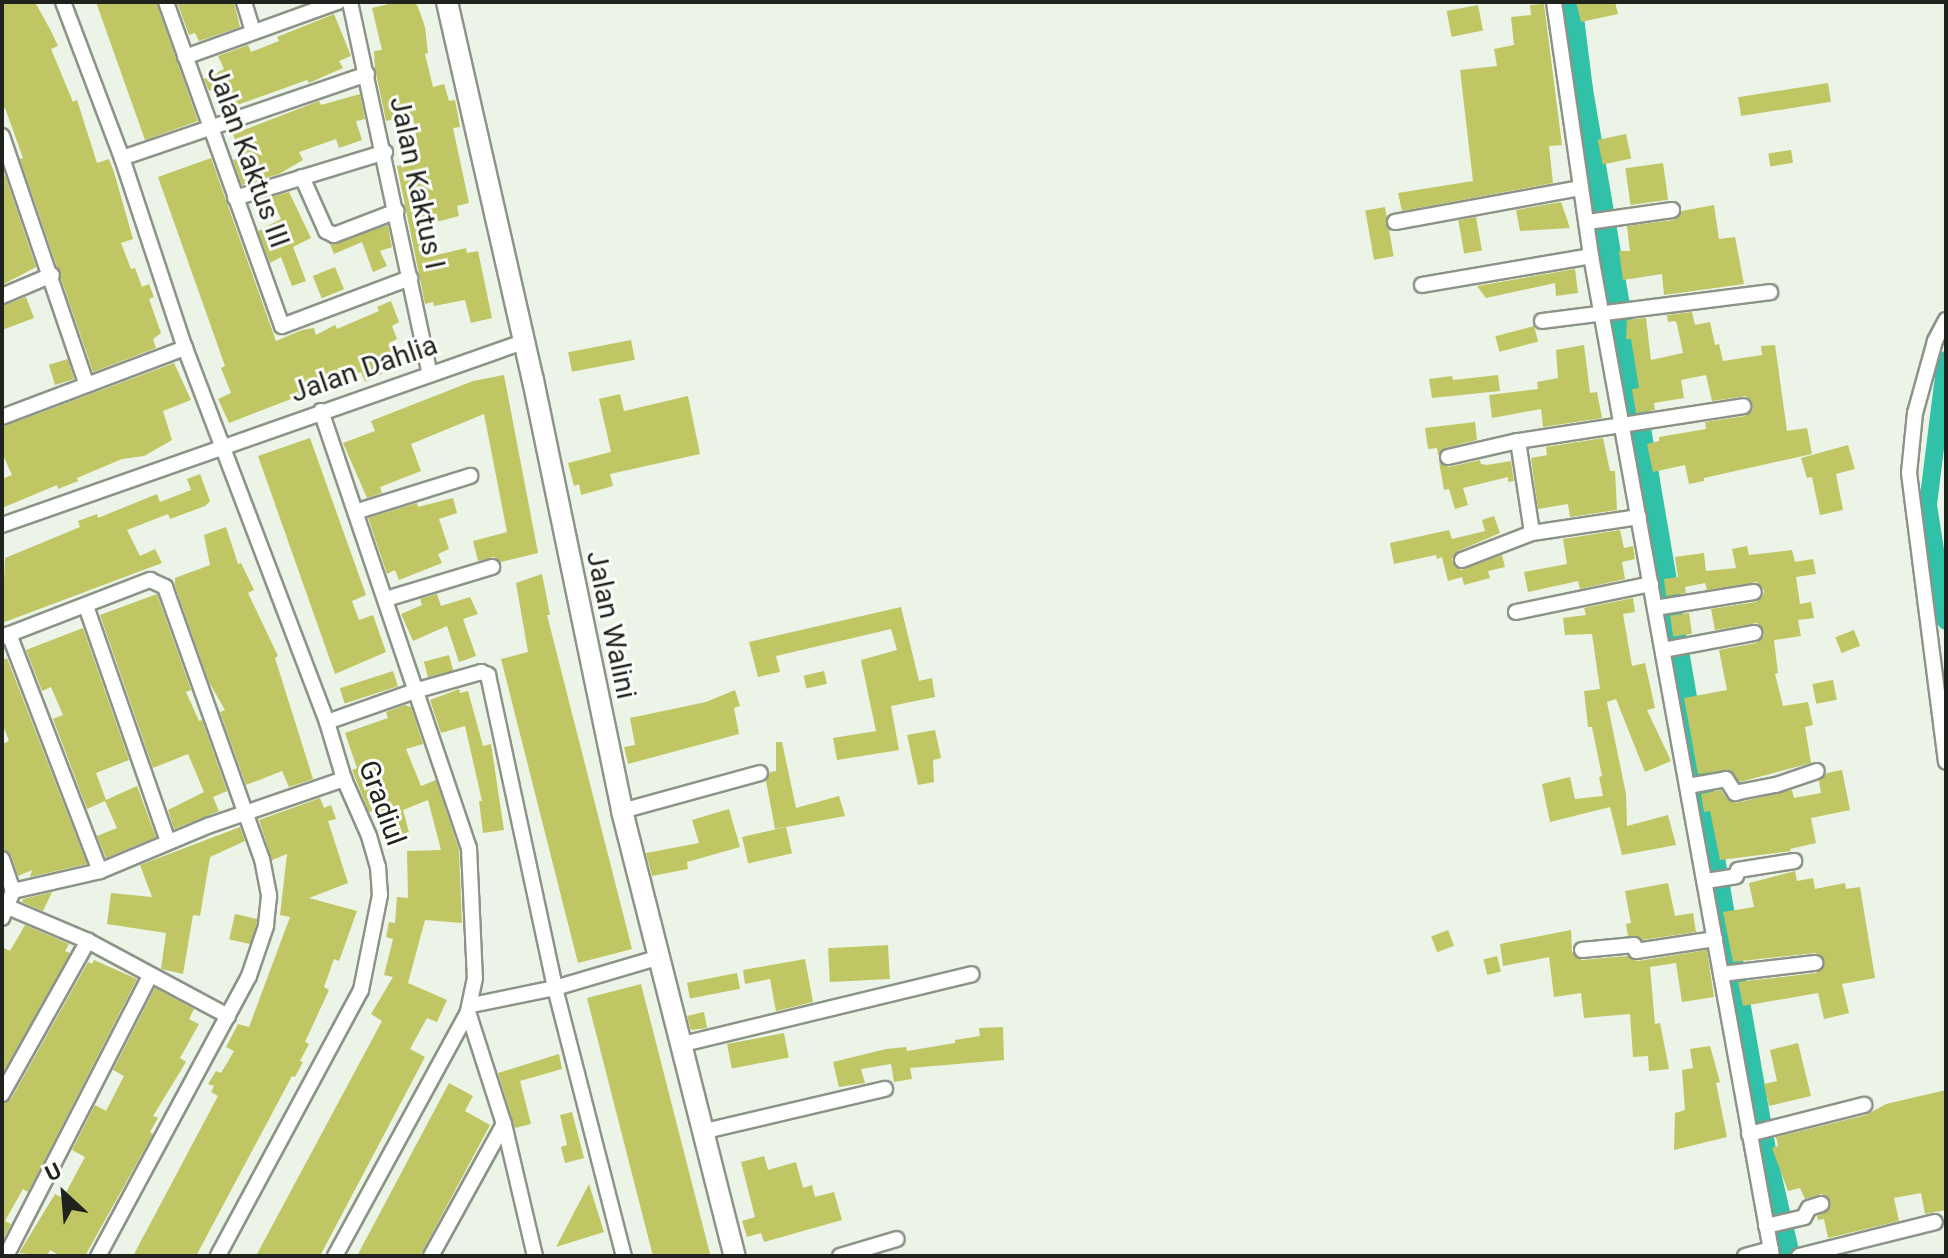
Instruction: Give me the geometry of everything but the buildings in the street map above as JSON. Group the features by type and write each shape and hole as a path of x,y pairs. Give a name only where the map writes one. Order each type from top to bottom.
{"street":[{"name":"Gradiul","path":"63,2 122,158 185,348 327,722 344,779 369,836 378,867 380,895 361,990 218,1256"},
{"name":"Jalan Kaktus III","path":"166,2 281,324 286,327 410,278"},
{"path":"244,2 253,31"},
{"path":"185,57 338,2"},
{"name":"Jalan Kaktus I","path":"350,2 385,152 430,375"},
{"name":"Jalan Walini","path":"447,2 622,811 701,1132 735,1256"},
{"path":"1554,2 1581,188 1595,221 1591,256 1612,314 1639,517 1651,584 1663,608 1711,880 1715,939 1728,973 1774,1225 1771,1253 1745,1256"},
{"path":"122,158 367,74"},
{"path":"2,136 52,275 87,385"},
{"path":"235,198 385,152"},
{"path":"302,177 326,231 334,235 397,211"},
{"path":"1395,222 1581,188"},
{"path":"1595,221 1672,210"},
{"path":"1422,285 1591,256"},
{"path":"2,296 52,275"},
{"path":"1542,321 1770,292"},
{"path":"1946,320 1935,341 1915,413 1909,473 1946,762"},
{"name":"Jalan Dahlia","path":"2,525 523,342"},
{"path":"2,417 185,348"},
{"path":"1448,457 1518,441 1743,406"},
{"path":"321,411 469,848 475,978 470,1009 335,1256"},
{"path":"1518,441 1532,533"},
{"path":"355,512 470,476"},
{"path":"1462,560 1532,533 1639,517"},
{"path":"386,599 492,567"},
{"path":"98,1256 254,965 268,911 269,896 262,859 165,587 150,580 6,636 100,871"},
{"path":"1516,612 1651,584"},
{"path":"1663,608 1754,592"},
{"path":"86,606 168,842"},
{"path":"1670,649 1754,633"},
{"path":"327,722 418,690 481,672 488,675 555,988 624,1256"},
{"path":"1694,785 1726,779 1735,793 1776,785 1817,771"},
{"path":"622,811 760,773"},
{"path":"13,891 100,871 245,812 344,779"},
{"path":"2,859 13,891 5,912 88,941 228,1016"},
{"path":"1711,880 1736,876 1738,870 1794,861"},
{"path":"1582,950 1634,945 1636,951 1715,939"},
{"path":"2,1094 88,941"},
{"path":"470,1009 657,958"},
{"path":"1728,973 1815,963"},
{"path":"679,1045 972,974"},
{"path":"6,1256 150,976"},
{"path":"470,1009 504,1124 535,1256"},
{"path":"701,1132 885,1089"},
{"path":"1755,1133 1864,1105"},
{"path":"431,1256 504,1124"},
{"path":"1774,1225 1804,1217 1809,1208 1821,1204"},
{"path":"1799,1256 1935,1222"},
{"path":"840,1256 897,1239"}],"waterway":[{"path":"1566,2 1577,90 1685,721 1761,1157 1784,1256"},
{"path":"1946,360 1928,505 1946,621"}]}
